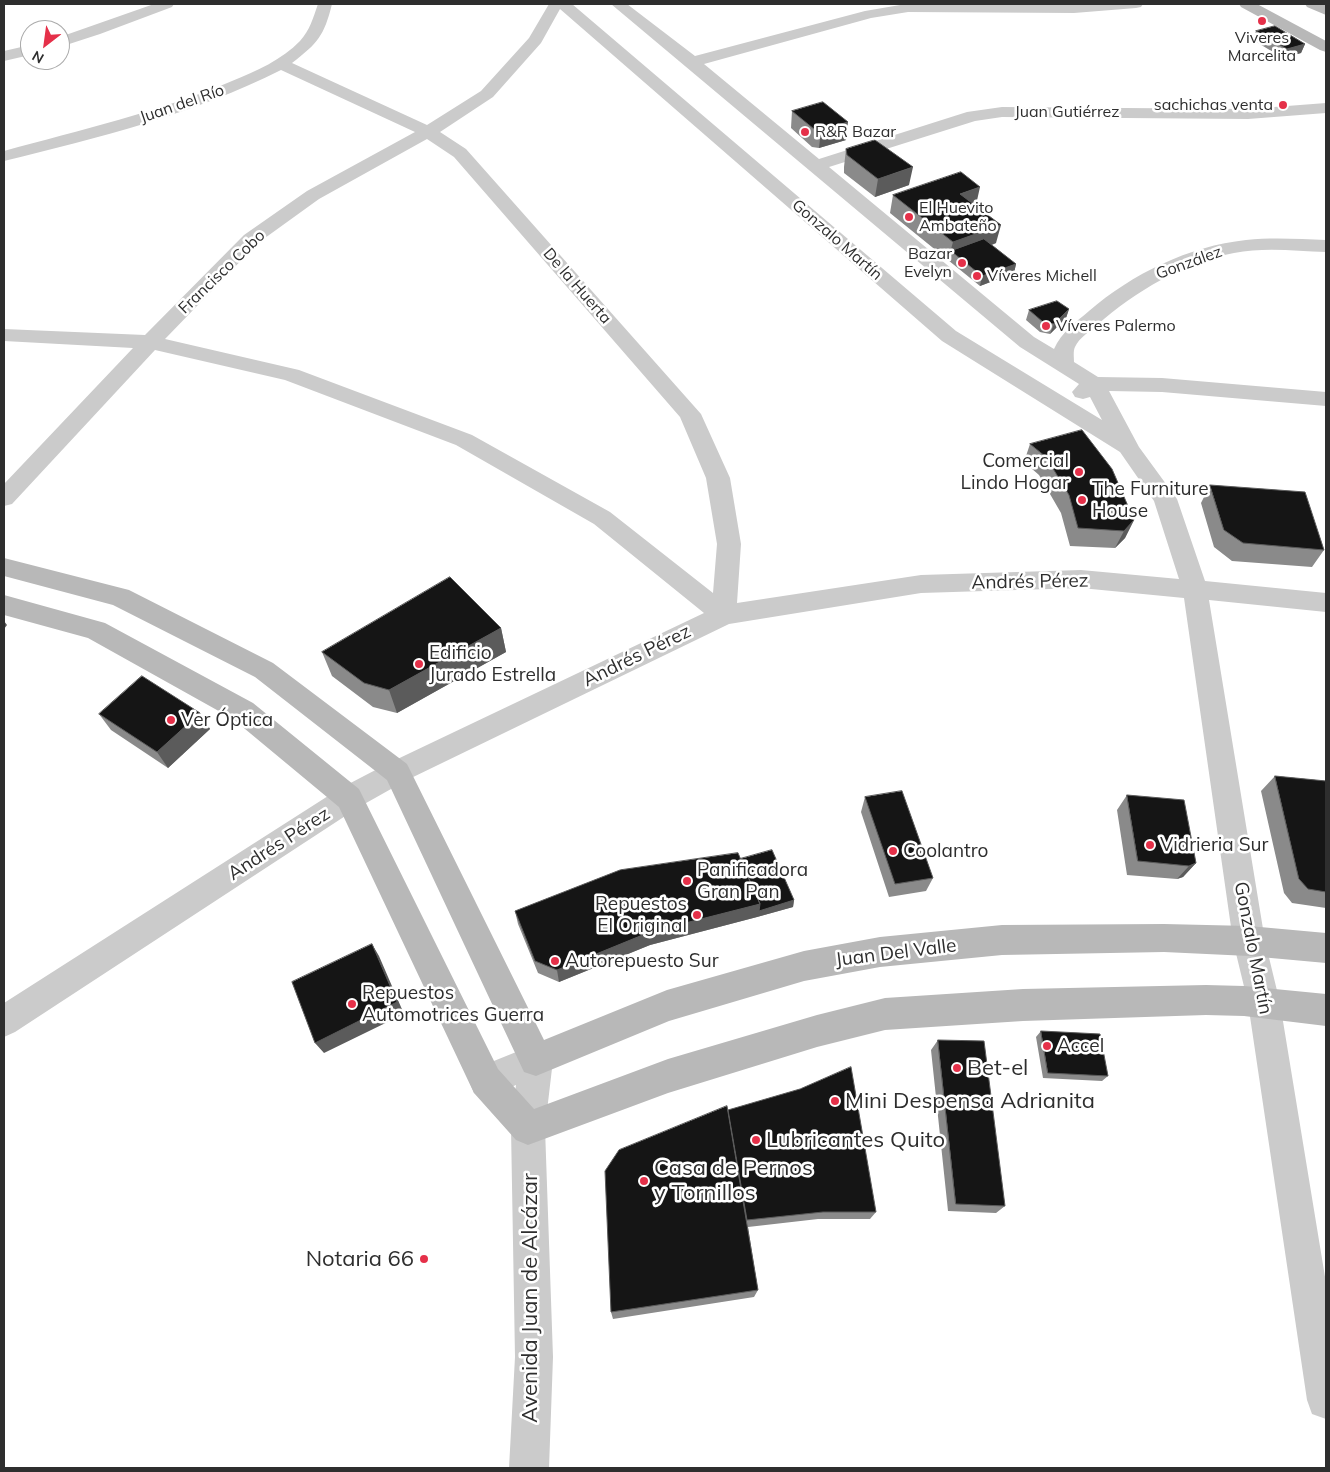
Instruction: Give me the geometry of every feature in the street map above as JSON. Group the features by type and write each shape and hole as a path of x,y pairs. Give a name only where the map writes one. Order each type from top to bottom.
{"street":[{"path":"70,39 167,4"},
{"name":"Juan del Río","path":"4,156 142,119 213,95 281,64 305,45 318,28 325,4"},
{"name":"Francisco Cobo","path":"4,498 150,342 252,239 313,195 428,132 488,94 536,40 556,4"},
{"name":"Gonzalo Martín","path":"563,4 949,336 1081,417 1130,450"},
{"name":"Gonzalo Martín","path":"618,4 692,62 1026,342 1094,384 1130,450 1166,500 1195,589 1249,941 1264,1003 1326,1400"},
{"path":"692,62 870,14 908,8 1074,9 1136,4"},
{"path":"1246,4 1326,47"},
{"path":"1312,4 1326,11"},
{"path":"536,40 544,32 565,27 579,26 594,31"},
{"path":"4,56 20,52"},
{"name":"De la Huerta","path":"281,64 428,132 460,153 690,414 718,478 729,544 724,615"},
{"name":"Juan Gutiérrez","path":"815,166 973,116 1002,112 1248,114 1326,108"},
{"name":"González","path":"1063,364 1064,348 1077,332 1104,307 1168,268 1205,254 1235,247 1270,243 1326,246"},
{"path":"4,335 150,342 292,375 464,440 602,518 724,615"},
{"path":"1081,417 1078,405 1079,397 1094,384 1162,385 1326,399"},
{"path":"4,567 120,597 264,670 397,772 536,1060"},
{"name":"Andrés Pérez","path":"4,1021 349,798 397,772 724,615 921,584 1081,579 1326,602"},
{"path":"4,606 96,630 243,711 349,798 486,1081 528,1128 668,1076 817,1031 885,1014 1023,1005 1161,1000 1264,1003 1326,1010"},
{"name":"Juan Del Valle","path":"486,1081 667,1006 804,966 880,952 1002,940 1164,938 1249,941 1326,948"},
{"name":"Avenida Juan de Alcázar","path":"529,1468 534,1357 528,1128 536,1060"}],"building":[{"path":"1275,26 1305,44 1287,49 1256,31"},
{"path":"823,102 848,122 821,130 814,129 792,111"},
{"path":"875,140 913,167 878,179 847,155 846,149"},
{"path":"961,172 980,187 960,194 1001,225 953,242 893,195"},
{"path":"984,239 1016,264 982,276 951,251"},
{"path":"1057,301 1069,309 1054,324 1043,322 1029,310"},
{"path":"1082,430 1112,469 1134,520 1124,531 1078,528 1069,495 1046,457 1030,444"},
{"path":"1210,485 1305,492 1324,550 1243,543 1224,530"},
{"path":"450,577 501,628 389,690 364,683 322,652"},
{"path":"142,676 200,713 157,752 99,714"},
{"path":"1275,776 1326,781 1326,892 1308,889 1299,879"},
{"name":"Coolantro","path":"902,791 933,878 895,884 865,797"},
{"path":"1127,795 1184,800 1196,863 1189,866 1138,861"},
{"path":"772,850 794,900 759,911 760,904 740,859"},
{"path":"738,853 760,904 650,932 557,970 535,961 515,911 620,870"},
{"name":"Repuestos Automotrices Guerra","path":"372,944 397,1002 315,1043 292,982"},
{"path":"1041,1031 1100,1034 1108,1076 1048,1073"},
{"path":"938,1040 984,1041 1005,1206 956,1204"},
{"path":"851,1067 876,1212 823,1212 747,1220 728,1110 800,1089"},
{"path":"727,1106 758,1290 611,1312 605,1171 619,1150"}],"place":[{"name":"Viveres Marcelita","path":"1262,21"},
{"name":"sachichas venta","path":"1283,105"},
{"name":"R&R Bazar","path":"805,132"},
{"name":"El Huevito Ambateño","path":"909,217"},
{"name":"Bazar Evelyn","path":"962,263"},
{"name":"Víveres Michell","path":"977,276"},
{"name":"Víveres Palermo","path":"1046,326"},
{"name":"Comercial Lindo Hogar","path":"1079,472"},
{"name":"The Furniture House","path":"1082,500"},
{"name":"Edificio Jurado Estrella","path":"419,664"},
{"name":"Ver Óptica","path":"171,720"},
{"name":"Vidrieria Sur","path":"1150,845"},
{"name":"Coolantro","path":"893,851"},
{"name":"Panificadora Gran Pan","path":"687,881"},
{"name":"Repuestos El Original","path":"697,915"},
{"name":"Autorepuesto Sur","path":"555,961"},
{"name":"Repuestos Automotrices Guerra","path":"352,1004"},
{"name":"Accel","path":"1047,1046"},
{"name":"Bet-el","path":"957,1068"},
{"name":"Mini Despensa Adrianita","path":"835,1101"},
{"name":"Lubricantes Quito","path":"756,1140"},
{"name":"Casa de Pernos y Tornillos","path":"644,1181"},
{"name":"Notaria 66","path":"424,1259"}]}
